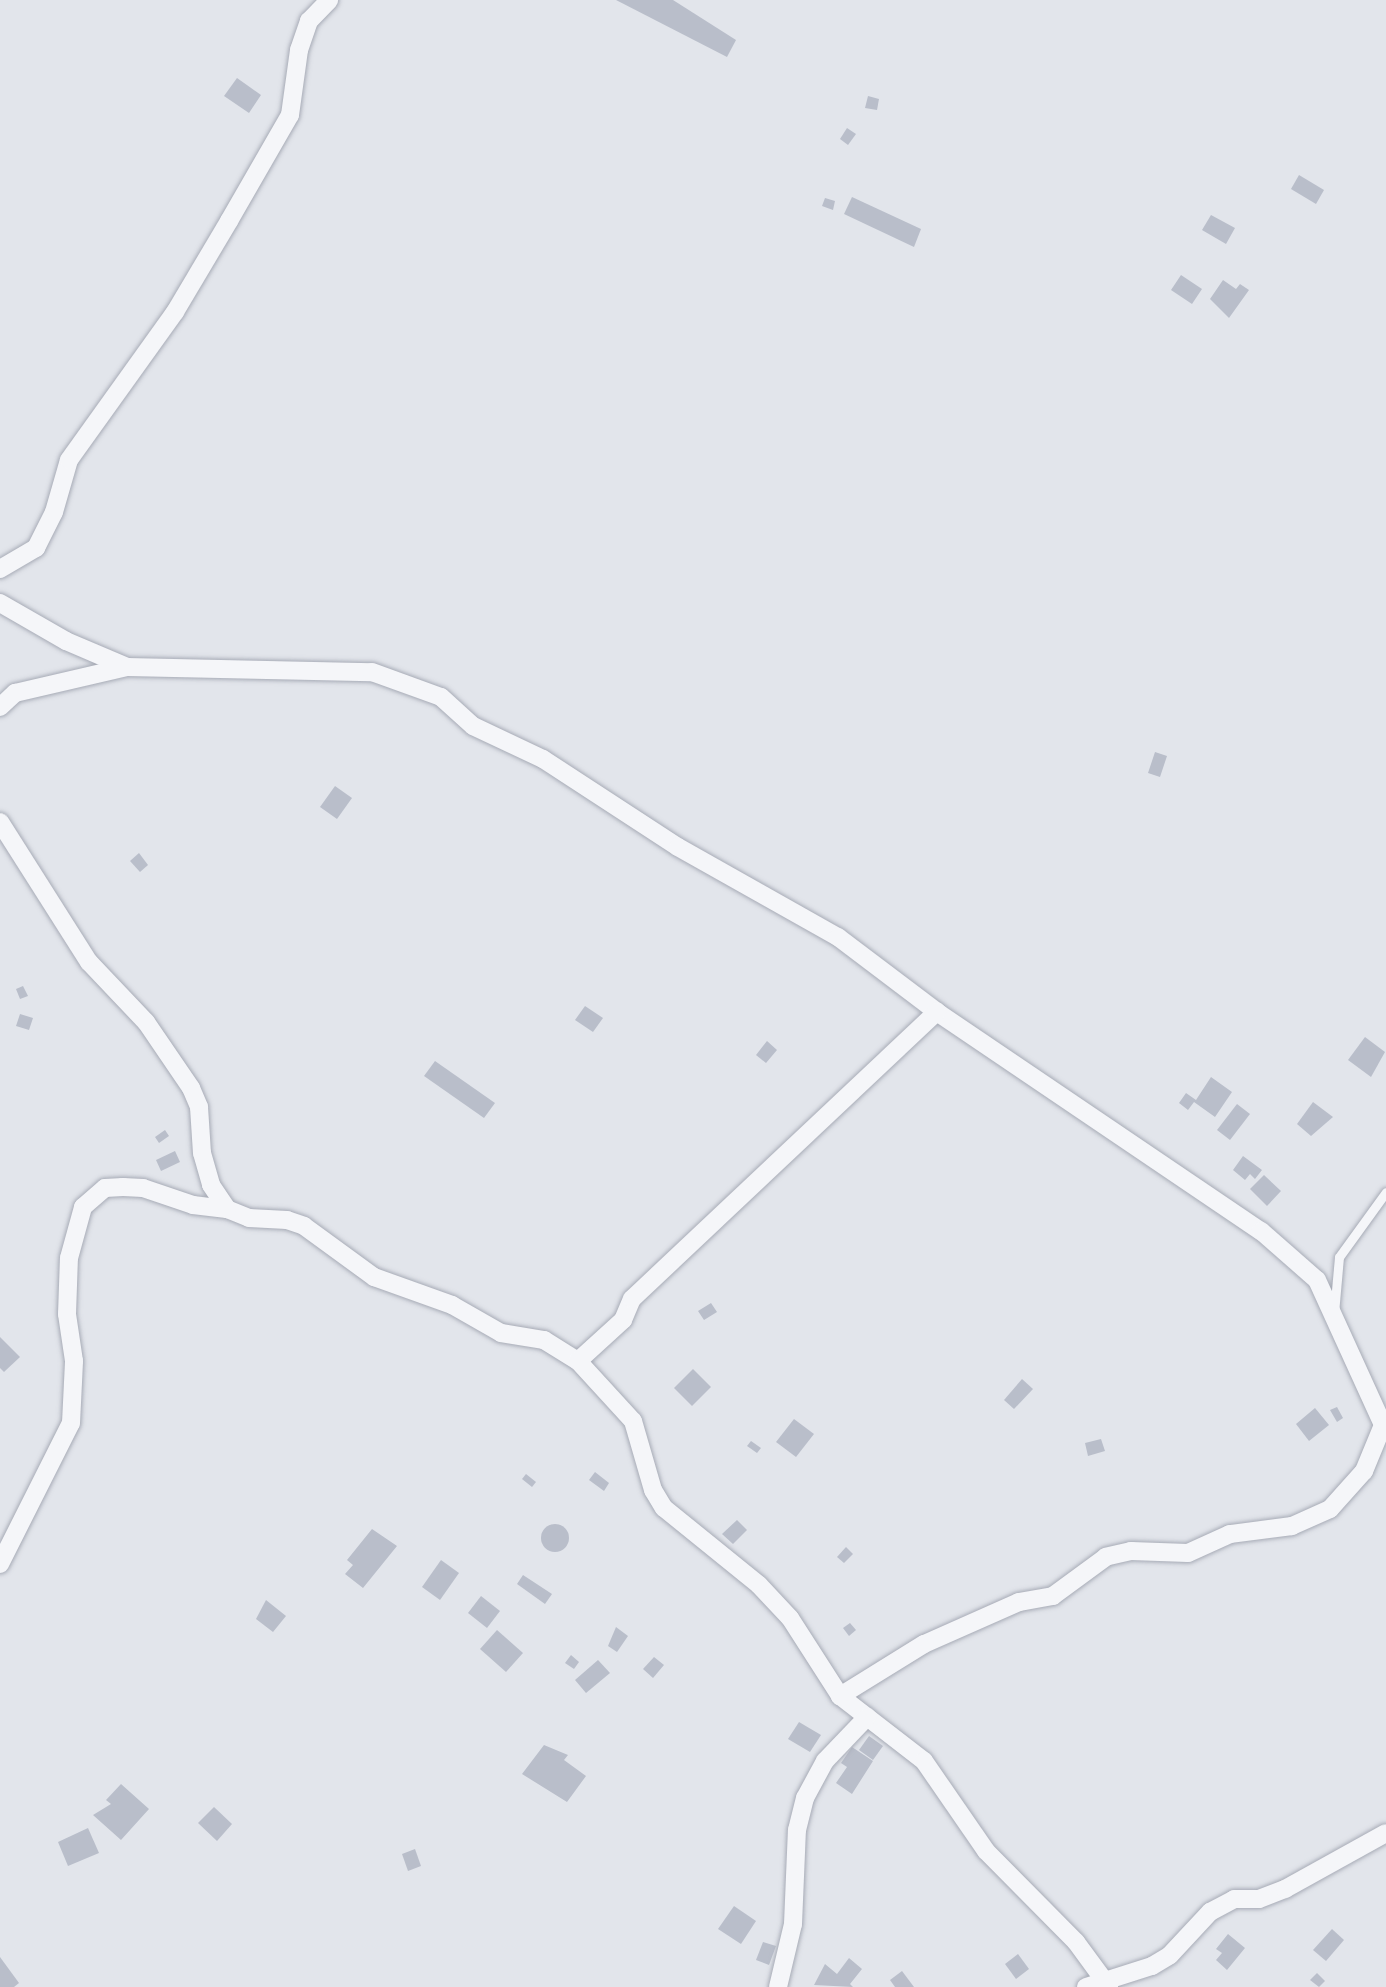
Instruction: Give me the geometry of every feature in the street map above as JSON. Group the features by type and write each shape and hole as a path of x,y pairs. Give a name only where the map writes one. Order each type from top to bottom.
{"street":[{"path":"0,569 36,548 54,512 69,460 175,312 229,221 290,115 302,40 309,21 329,0"},
{"path":"0,603 66,641 127,667"},
{"path":"0,707 15,693 127,667 372,672 441,697 473,726 543,759 678,847 838,937 937,1012 1261,1231 1317,1280 1383,1425 1384,1441 1364,1471 1320,1516 1270,1530 1230,1534 1188,1553 1131,1551 1106,1557 1053,1596 1019,1602 924,1644 840,1696"},
{"path":"0,822 89,962 146,1022 191,1088 199,1107 202,1153 211,1185 227,1209"},
{"path":"578,1361 623,1320 632,1299 937,1012"},
{"path":"0,1563 71,1423 74,1361 67,1314 69,1258 83,1207 105,1188 143,1188 193,1206 227,1209 249,1218 287,1220 304,1226 374,1277 452,1306 501,1333 544,1340 578,1361 633,1421 653,1490 664,1508 759,1585 790,1618 840,1696 924,1761 986,1851 1076,1942 1107,1984"},
{"path":"778,1987 793,1924 797,1830 805,1798 825,1761 867,1717"},
{"path":"1086,1987 1107,1984 1170,1955 1198,1922 1234,1899 1259,1899 1285,1889 1386,1833"}],"lane":[{"path":"1333,1314 1339,1257 1386,1192"}],"building":[{"path":"616,0 673,0 736,40 727,57"},
{"path":"237,78 261,95 249,113 224,96"},
{"path":"868,96 879,99 877,110 865,108"},
{"path":"847,128 856,134 848,145 840,139"},
{"path":"1299,175 1324,190 1316,204 1291,189"},
{"path":"852,197 921,229 914,247 844,214"},
{"path":"825,198 835,201 833,210 822,206"},
{"path":"1211,215 1235,228 1226,244 1202,230"},
{"path":"1181,275 1202,289 1192,304 1171,290"},
{"path":"1223,280 1236,289 1240,284 1249,290 1229,318 1210,299"},
{"path":"1155,752 1167,756 1160,777 1148,773"},
{"path":"335,786 352,798 337,819 320,807"},
{"path":"139,853 148,865 140,872 130,861"},
{"path":"23,986 28,996 20,999 16,989"},
{"path":"585,1006 603,1018 593,1032 575,1020"},
{"path":"20,1014 33,1018 29,1030 16,1026"},
{"path":"1365,1037 1385,1052 1371,1077 1348,1060"},
{"path":"767,1041 777,1050 766,1063 756,1055"},
{"path":"435,1061 495,1103 484,1118 424,1076"},
{"path":"1211,1077 1232,1092 1215,1117 1194,1102 1188,1110 1179,1103 1186,1093 1196,1100"},
{"path":"1313,1102 1333,1117 1311,1136 1297,1124"},
{"path":"1237,1104 1250,1114 1230,1140 1217,1130"},
{"path":"165,1130 169,1136 159,1143 155,1137"},
{"path":"175,1151 180,1162 161,1171 156,1160"},
{"path":"1243,1156 1262,1170 1255,1179 1250,1174 1245,1180 1233,1170"},
{"path":"1264,1175 1281,1191 1267,1206 1250,1189"},
{"path":"711,1303 717,1312 704,1320 698,1311"},
{"path":"0,1337 20,1357 4,1372 0,1368"},
{"path":"693,1369 711,1387 692,1406 674,1388"},
{"path":"1022,1379 1033,1389 1014,1409 1004,1400"},
{"path":"1337,1407 1343,1418 1337,1422 1330,1410"},
{"path":"1315,1408 1329,1425 1309,1441 1296,1424"},
{"path":"794,1419 814,1434 796,1457 776,1442"},
{"path":"1101,1439 1105,1451 1088,1456 1085,1443"},
{"path":"751,1441 761,1448 757,1453 747,1446"},
{"path":"595,1472 609,1483 604,1491 589,1480"},
{"path":"526,1474 536,1482 532,1487 522,1479"},
{"path":"737,1520 747,1530 733,1544 722,1534"},
{"path":"555,1524 565,1528 569,1538 565,1548 555,1552 545,1548 541,1538 545,1528"},
{"path":"372,1529 397,1546 363,1588 345,1574 353,1565 347,1560"},
{"path":"846,1547 853,1554 844,1563 837,1557"},
{"path":"441,1560 459,1573 440,1600 422,1587"},
{"path":"523,1575 552,1594 545,1604 517,1584"},
{"path":"481,1596 500,1611 487,1628 468,1613"},
{"path":"266,1600 286,1616 273,1632 256,1619"},
{"path":"850,1623 856,1630 849,1636 843,1628"},
{"path":"616,1627 628,1636 617,1652 608,1646"},
{"path":"497,1630 523,1653 506,1672 480,1649"},
{"path":"571,1655 579,1662 574,1669 565,1663"},
{"path":"654,1657 664,1665 653,1678 643,1669"},
{"path":"598,1660 610,1673 586,1693 575,1680"},
{"path":"799,1722 821,1735 810,1752 788,1739"},
{"path":"869,1736 883,1746 873,1760 859,1750"},
{"path":"544,1745 568,1755 564,1760 586,1776 567,1802 522,1774"},
{"path":"852,1747 873,1761 852,1794 836,1783 847,1767 841,1763"},
{"path":"121,1784 149,1809 121,1840 93,1815 111,1804 106,1800"},
{"path":"214,1807 232,1824 217,1841 198,1823"},
{"path":"88,1828 99,1853 68,1866 58,1842"},
{"path":"415,1849 421,1866 408,1871 402,1854"},
{"path":"734,1906 756,1921 741,1944 718,1929"},
{"path":"1332,1929 1344,1940 1326,1961 1313,1950"},
{"path":"1228,1934 1245,1948 1227,1970 1216,1960 1222,1953 1216,1949"},
{"path":"763,1942 776,1946 769,1965 756,1960"},
{"path":"1018,1954 1029,1969 1016,1979 1005,1964"},
{"path":"0,1957 19,1983 14,1987 0,1987"},
{"path":"849,1958 862,1969 850,1984 853,1987 814,1985 825,1964 837,1974"},
{"path":"902,1971 914,1987 895,1987 890,1980"},
{"path":"1317,1973 1325,1981 1319,1987 1310,1980"}]}
